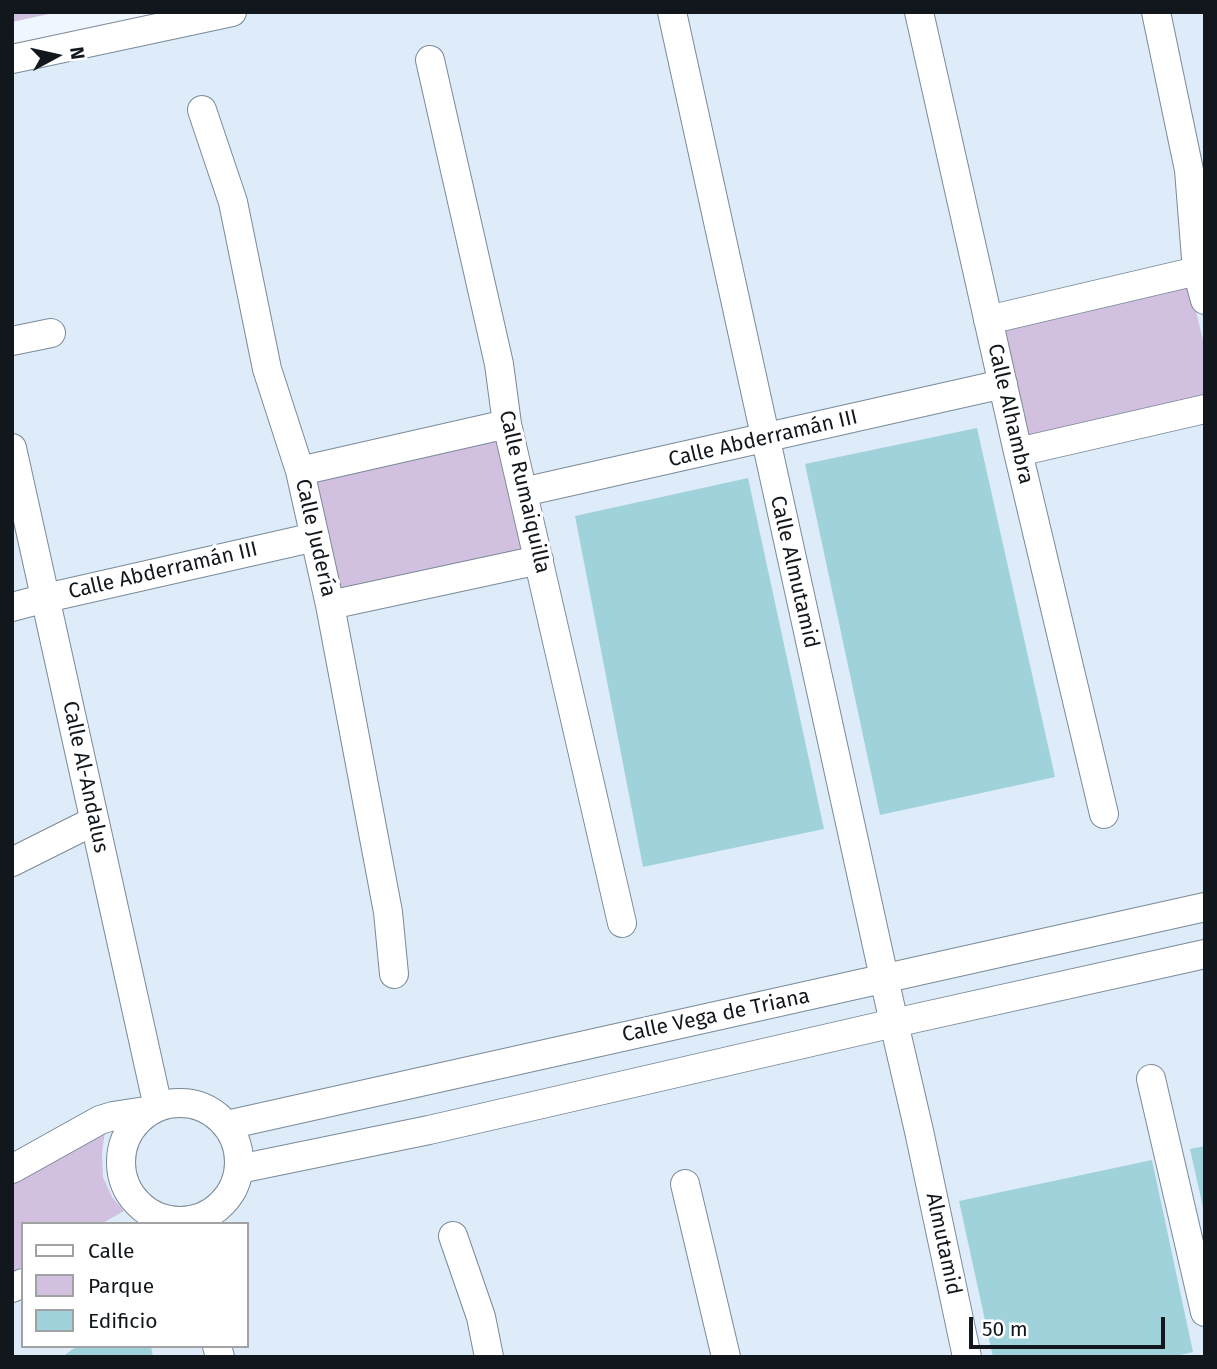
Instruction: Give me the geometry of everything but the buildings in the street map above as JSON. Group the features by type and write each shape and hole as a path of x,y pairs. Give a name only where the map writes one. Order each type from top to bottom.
{"street":[{"path":"12,59 232,12"},
{"name":"Calle Almutamid","path":"672,12 919,1131"},
{"name":"Calle Alhambra","path":"919,12 1018,453 1104,814"},
{"path":"1156,12 1189,170 1197,271 1205,300"},
{"name":"Calle Rumaiquilla","path":"430,60 499,364 507,424 622,923"},
{"name":"Calle Judería","path":"202,110 233,202 267,369 300,471 315,537 388,912 394,974"},
{"path":"988,320 1197,271"},
{"path":"12,341 51,333"},
{"name":"Calle Abderramán III","path":"523,492 1003,384"},
{"path":"1018,453 1205,409"},
{"path":"300,471 507,424"},
{"name":"Calle Al-Andalus","path":"12,448 155,1109"},
{"name":"Calle Abderramán III","path":"12,607 315,537"},
{"path":"330,605 539,560"},
{"path":"12,862 94,821"},
{"name":"Calle Vega de Triana","path":"227,1125 1205,907"},
{"path":"239,1168 429,1130 1205,954"},
{"path":"1152,1079 1205,1312"},
{"path":"12,1169 100,1120 177,1102 196,1104 213,1112 227,1125 235,1138 239,1168 234,1187 223,1203 190,1222 146,1219 122,1175 121,1157 125,1140 134,1125 155,1109"},
{"name":"Almutamid","path":"919,1131 967,1357"},
{"path":"685,1184 726,1357"},
{"path":"453,1236 481,1317 489,1357"}],"shaded area":[{"path":"225,12 1205,12 1205,1357 12,1357 12,61"}],"green space":[{"path":"12,12 58,12 12,22"},
{"path":"1189,282 1205,349 1205,400 1023,442 997,327"},
{"path":"501,434 528,549 335,594 308,479"},
{"path":"105,1131 103,1177 112,1197 124,1211 105,1222 21,1222 21,1267 12,1272 12,1184"}]}
